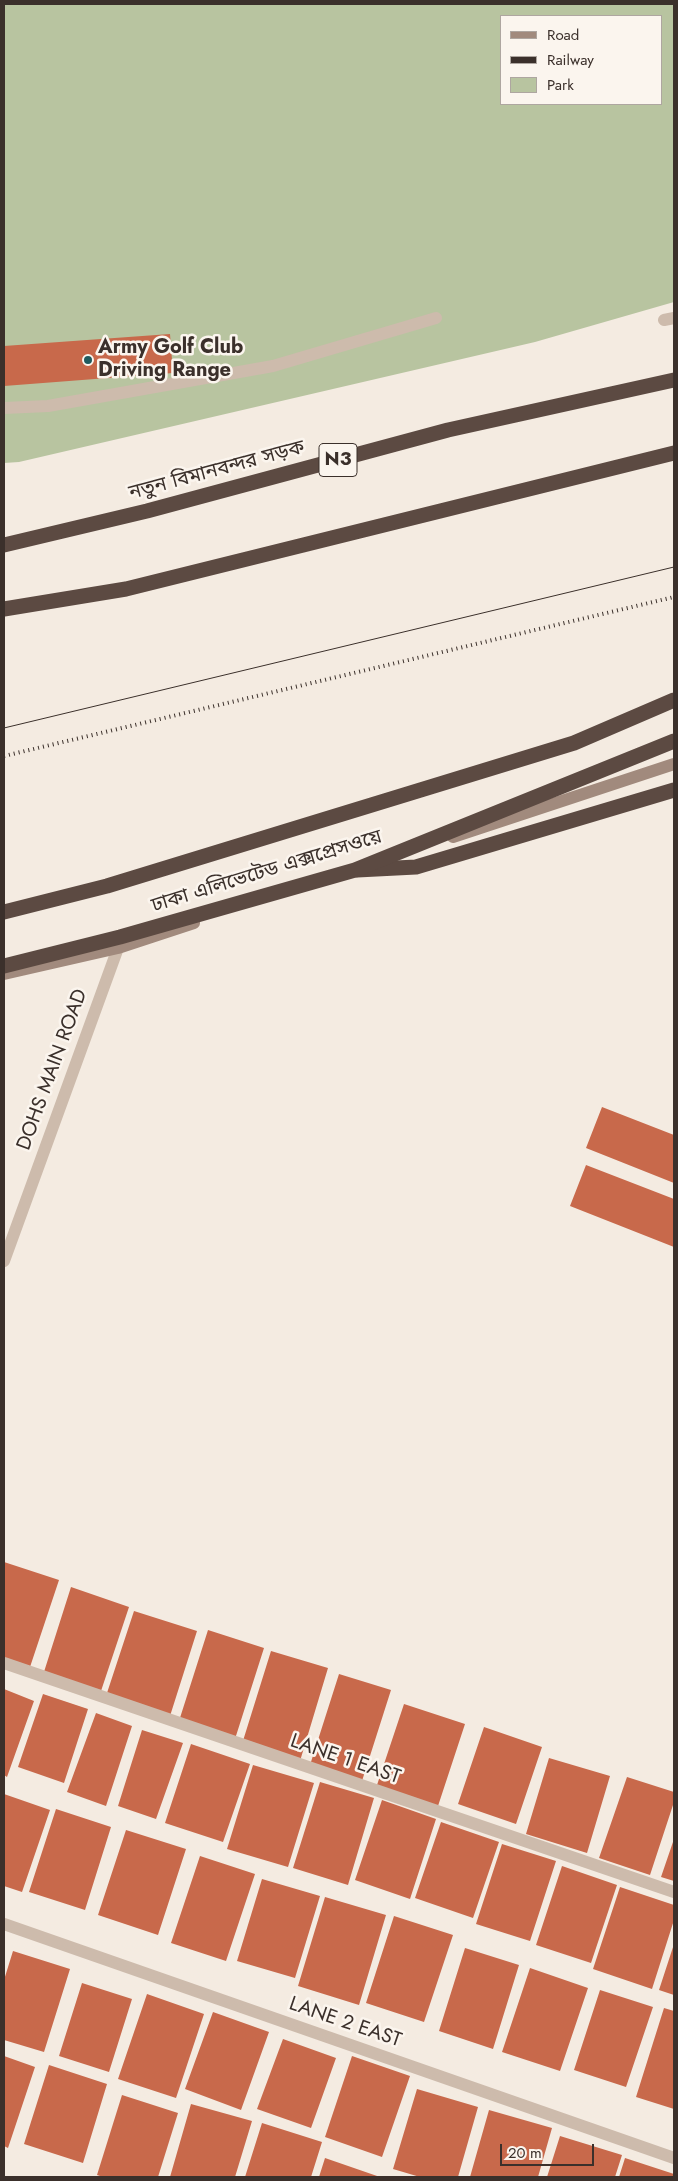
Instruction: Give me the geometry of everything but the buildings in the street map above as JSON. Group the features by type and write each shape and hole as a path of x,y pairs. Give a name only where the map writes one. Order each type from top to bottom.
{"highway":[{"name":"নতুন বিমানবন্দর সড়ক","path":"4,545 147,511 448,430 674,380"},
{"path":"4,609 126,589 674,453"},
{"name":"ঢাকা এলিভেটেড এক্সপ্রেসওয়ে","path":"4,912 107,886 564,746 674,700"},
{"name":"ঢাকা এলিভেটেড এক্সপ্রেসওয়ে","path":"4,966 120,938 355,870 674,741"},
{"path":"355,870 416,867 674,790"}],"street":[{"path":"4,408 48,406 273,366 436,318"},
{"path":"4,974 118,948 674,764"},
{"name":"DOHS MAIN ROAD","path":"4,1261 118,948"},
{"name":"LANE 1 EAST","path":"4,1664 674,1892"},
{"name":"LANE 2 EAST","path":"4,1924 674,2158"}],"green space":[{"path":"4,4 674,4 674,302 535,342 19,462 4,463"}],"tram line":[{"path":"4,728 674,567"}],"railway":[{"path":"4,756 674,597"}],"place":[{"name":"Army Golf Club Driving Range","path":"88,360"}]}
